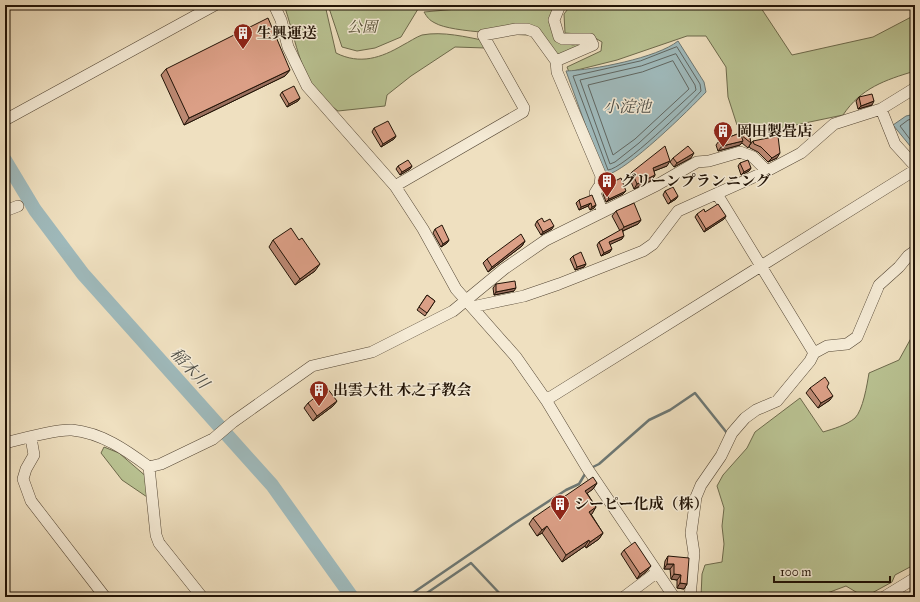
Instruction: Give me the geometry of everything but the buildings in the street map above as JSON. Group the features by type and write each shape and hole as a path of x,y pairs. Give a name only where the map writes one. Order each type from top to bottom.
{"street":[{"path":"5,120 215,5"},
{"path":"274,5 281,20 288,47 307,86 395,186 423,229 456,289 516,357 546,400 587,468 656,574 674,597"},
{"path":"556,62 593,45 590,39 559,38 554,20 560,5"},
{"path":"395,186 523,112 524,108 483,35 528,29 535,32 556,62 557,72 601,176 600,185 595,193 602,210"},
{"path":"149,467 161,464 213,439 232,422 312,366 372,352 469,304 524,296 643,251 653,244 678,211 767,171 801,153 834,124 881,109 915,88"},
{"path":"881,109 895,144 915,166"},
{"path":"469,304 504,268 546,240 602,210 657,185 697,162 709,162 740,152 753,157 767,171"},
{"path":"546,400 915,170"},
{"path":"717,194 814,353"},
{"path":"5,211 18,206"},
{"path":"690,597 694,554 691,533 696,497 701,485 721,456 732,433 744,418 756,410 777,401 810,361 814,353 826,346 847,344 857,337 879,285 915,251"},
{"path":"5,443 62,430 71,430 110,441 129,452 149,467 158,543 202,597"},
{"path":"31,438 34,455 26,469 23,479 31,502 104,597"},
{"path":"624,597 656,574"},
{"path":"884,597 915,578"}],"green space":[{"path":"284,5 325,5 336,53 354,59 378,56 395,50 422,35 430,34 454,35 487,41 486,48 455,47 411,76 387,95 385,106 338,111 321,97 307,76 298,53"},
{"name":"公園","path":"328,5 381,5 418,9 401,37 375,48 357,51 342,47"},
{"path":"501,5 556,5 553,10 551,24 558,42 573,45 585,43 559,56 542,36 456,29 431,21 424,12"},
{"path":"571,5 759,5 792,55 873,37 915,15 915,71 874,86 858,98 843,115 762,132 737,125 728,97 726,67 706,36 687,36 617,60 569,72 567,67 601,51 602,42 590,35 565,33 564,14"},
{"path":"915,331 915,568 910,567 895,575 892,582 872,593 861,595 846,586 822,595 822,597 701,597 702,574 705,565 722,562 724,544 722,526 724,508 717,486 723,475 747,448 755,432 800,398 823,432 848,423 858,414 866,390 869,373 899,360"},
{"path":"104,447 119,453 148,478 150,499 122,480 101,453"}],"water":[{"name":"小淀池","path":"678,41 704,82 706,92 658,139 628,163 606,175 602,171 566,71 608,66 640,58 655,53"},
{"path":"915,114 915,152 893,125 906,116"}],"waterway":[{"name":"稲木川","path":"5,160 35,210 83,274 272,485 352,597"},
{"path":"593,467 599,464 649,420 670,410 695,393 727,433"},
{"path":"407,597 515,523 566,490 579,484 585,474"},
{"path":"421,597 471,563 503,597"}],"place":[{"name":"生興運送","path":"243,50"},
{"name":"岡田製畳店","path":"723,148"},
{"name":"グリーンプランニング","path":"607,198"},
{"name":"出雲大社 木之子教会","path":"319,407"},
{"name":"シーピー化成（株）","path":"560,521"}]}
